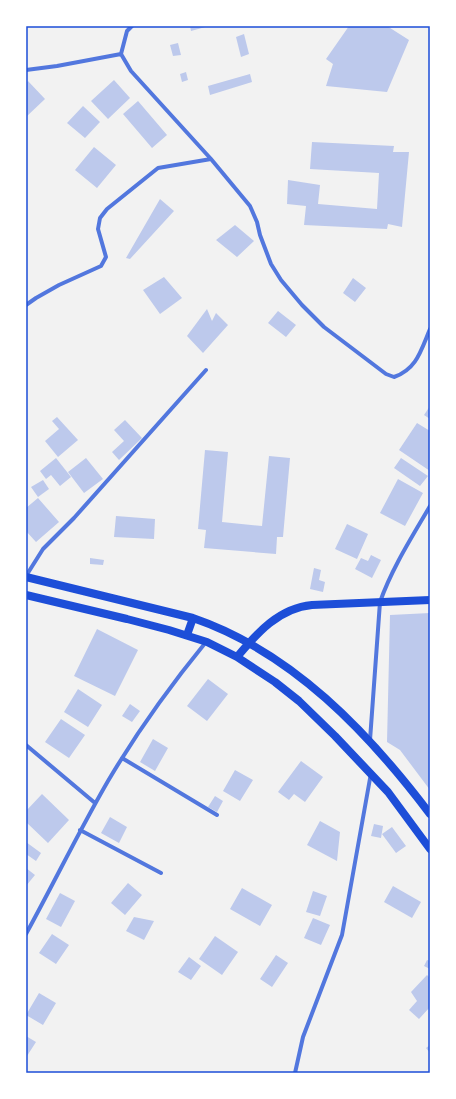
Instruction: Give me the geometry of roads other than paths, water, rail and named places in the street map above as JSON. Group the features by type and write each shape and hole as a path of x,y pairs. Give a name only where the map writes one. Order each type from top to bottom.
{"main road":[{"path":"26,576 213,624 249,643 288,667 312,685 370,742 405,780 430,814"},
{"path":"26,595 127,618 186,635 207,642 237,657 275,682 300,701 388,792 430,849"},
{"path":"237,657 262,630 277,618 295,608 312,605 430,600"},
{"path":"186,635 193,618"}],"street":[{"path":"132,26 127,31 121,54 131,71 211,159 250,206 258,222 260,236 271,264 281,280 302,305 324,327 386,374 394,377 407,371 414,364 430,329"},
{"path":"26,70 57,66 121,54"},
{"path":"26,304 59,285 101,266 106,257 98,229 100,218 107,209 158,168 211,159"},
{"path":"26,576 43,549 74,518 206,370"},
{"path":"370,742 380,602 388,582 430,506"},
{"path":"26,934 80,830 122,758 162,698 207,642"},
{"path":"26,745 95,803"},
{"path":"122,758 218,815"},
{"path":"295,1073 303,1037 342,934 371,773"},
{"path":"80,830 161,873"}]}
